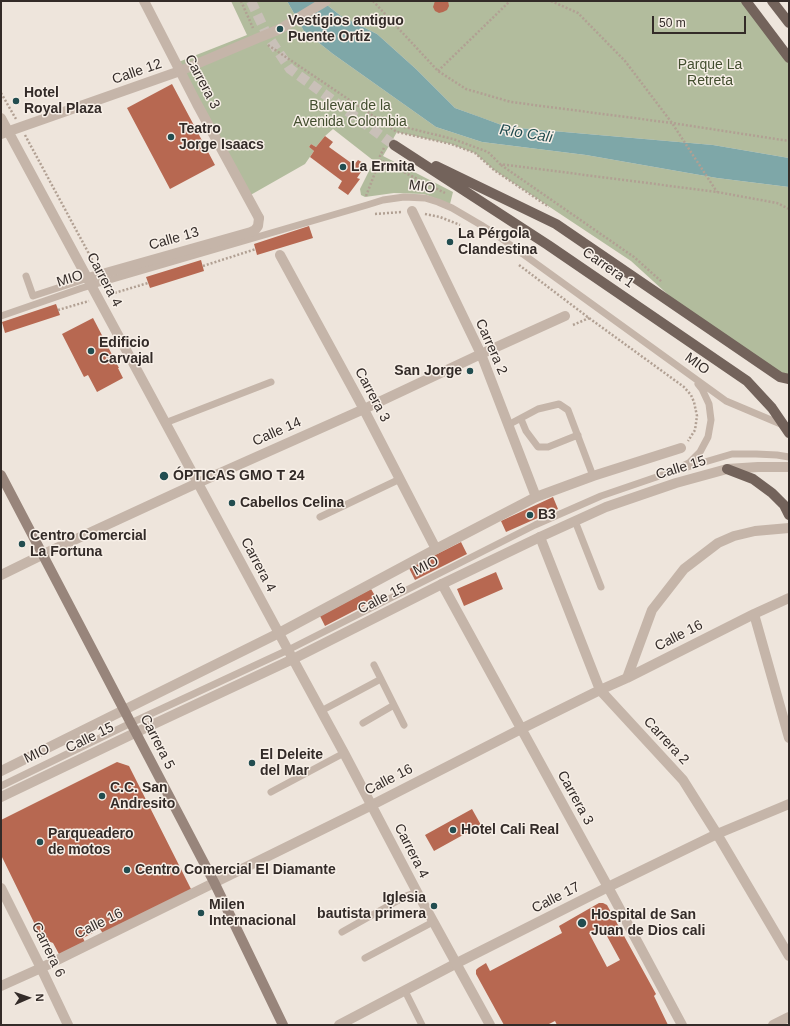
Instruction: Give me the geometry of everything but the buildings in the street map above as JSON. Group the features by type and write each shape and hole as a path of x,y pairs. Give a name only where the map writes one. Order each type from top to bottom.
{"main road":[{"path":"746,1 789,58"},
{"path":"772,1 789,23"},
{"name":"Carrera 1","path":"789,379 780,377 556,224 394,145 548,245 747,381 772,408 789,434"},
{"path":"727,469 753,479 772,493 784,505 789,515"},
{"name":"Carrera 5","path":"1,475 214,882 283,1025"}],"street":[{"name":"Carrera 3","path":"144,1 180,72 259,218"},
{"name":"Calle 12","path":"5,133 180,72 280,29 326,1"},
{"name":"Carrera 4","path":"1,118 5,133 90,282 290,655 322,711 433,922 490,1025"},
{"name":"Carrera 2","path":"412,211 481,354 536,498"},
{"name":"Calle 13","path":"90,282 251,232 258,226 259,218"},
{"name":"Carrera 3","path":"280,255 364,409 436,549"},
{"name":"Calle 14","path":"1,575 198,483 364,409 565,316"},
{"name":"Calle 15","path":"1,771 279,633 436,549 536,498 593,476 681,448"},
{"name":"Calle 15","path":"1,797 133,728 540,537 606,508 669,485 727,469 758,466 789,467"},
{"path":"627,678 652,610 684,569 718,543 734,536 755,530 789,528"},
{"name":"Carrera 2","path":"540,537 600,690 683,780 717,834 789,956"},
{"name":"Carrera 3","path":"442,584 682,1025"},
{"name":"Calle 16","path":"1,986 41,968 372,805 521,729 789,598"},
{"path":"754,614 789,738"},
{"name":"Calle 17","path":"339,1025 456,963 608,887 717,834 789,804"},
{"name":"Carrera 6","path":"1,888 68,1025"},
{"path":"773,1025 789,1017"}],"lane":[{"name":"MIO","path":"1,316 90,282 367,205 395,198 425,198 452,208 481,225 726,401 789,427"},
{"path":"26,276 33,296 90,282"},
{"path":"674,471 689,463 700,452 708,437 711,420 709,404 702,388 692,376"},
{"path":"165,423 271,382"},
{"path":"508,425 538,409 559,404 568,410 593,476"},
{"path":"521,419 526,431 538,447 548,447 578,435"},
{"name":"MIO","path":"290,655 535,525 601,496 674,471 732,454 777,455 789,457"},
{"path":"320,517 400,479"},
{"path":"575,521 601,587"},
{"path":"374,665 404,725"},
{"path":"322,711 381,679"},
{"path":"363,723 394,705"},
{"name":"MIO","path":"1,786 133,728"},
{"path":"271,792 344,753"},
{"path":"342,932 406,896 417,892"},
{"path":"365,958 433,922"},
{"path":"405,991 422,1025"}],"path":[{"path":"241,1 258,38 397,132 451,144 475,153"},
{"path":"373,1 438,71 466,89 511,102 789,141"},
{"path":"438,71 510,1"},
{"path":"551,1 578,13 625,61 673,124 716,191"},
{"path":"1,93 21,127 97,269"},
{"path":"400,126 452,139 488,152 500,164 634,256 667,287"},
{"path":"380,160 366,197 368,214 412,211"},
{"path":"500,164 716,191 777,203 789,209"},
{"path":"203,266 256,249"},
{"path":"111,294 148,282"},
{"path":"58,310 89,301"}],"green space":[{"name":"Bulevar de la Avenida Colombia","path":"231,1 287,1 304,31 333,54 436,127 482,142 586,155 717,178 789,187 789,379 697,321 631,261 494,170 475,153 451,144 397,132 383,156 453,192 450,204 424,194 394,193 365,197 361,195 360,189 374,161 333,129 316,147 311,144 309,147 314,151 305,164 247,197 176,63 247,35"},
{"name":"Parque La Retreta","path":"322,1 746,1 789,58 789,158 713,145 507,127 455,108 416,69 377,34 341,16"}],"water":[{"name":"Río Cali","path":"287,1 322,1 341,16 377,34 416,69 455,108 507,127 713,145 789,158 789,187 717,178 586,155 482,142 436,127 333,54 304,31"}],"tunnel":[{"path":"251,1 267,35 290,69 394,145"}],"place":[{"name":"Vestigios antiguo Puente Ortiz","path":"280,29"},
{"name":"Hotel Royal Plaza","path":"16,101"},
{"name":"Teatro Jorge Isaacs","path":"171,137"},
{"name":"La Ermita","path":"343,167"},
{"name":"La Pérgola Clandestina","path":"450,242"},
{"name":"Edificio Carvajal","path":"91,351"},
{"name":"San Jorge","path":"470,371"},
{"name":"ÓPTICAS GMO T 24","path":"164,476"},
{"name":"Cabellos Celina","path":"232,503"},
{"name":"B3","path":"530,515"},
{"name":"Centro Comercial La Fortuna","path":"22,544"},
{"name":"El Deleite del Mar","path":"252,763"},
{"name":"C.C. San Andresito","path":"102,796"},
{"name":"Hotel Cali Real","path":"453,830"},
{"name":"Parqueadero de motos","path":"40,842"},
{"name":"Centro Comercial El Diamante","path":"127,870"},
{"name":"Iglesia bautista primera","path":"434,906"},
{"name":"Milen Internacional","path":"201,913"},
{"name":"Hospital de San Juan de Dios cali","path":"582,923"}]}
